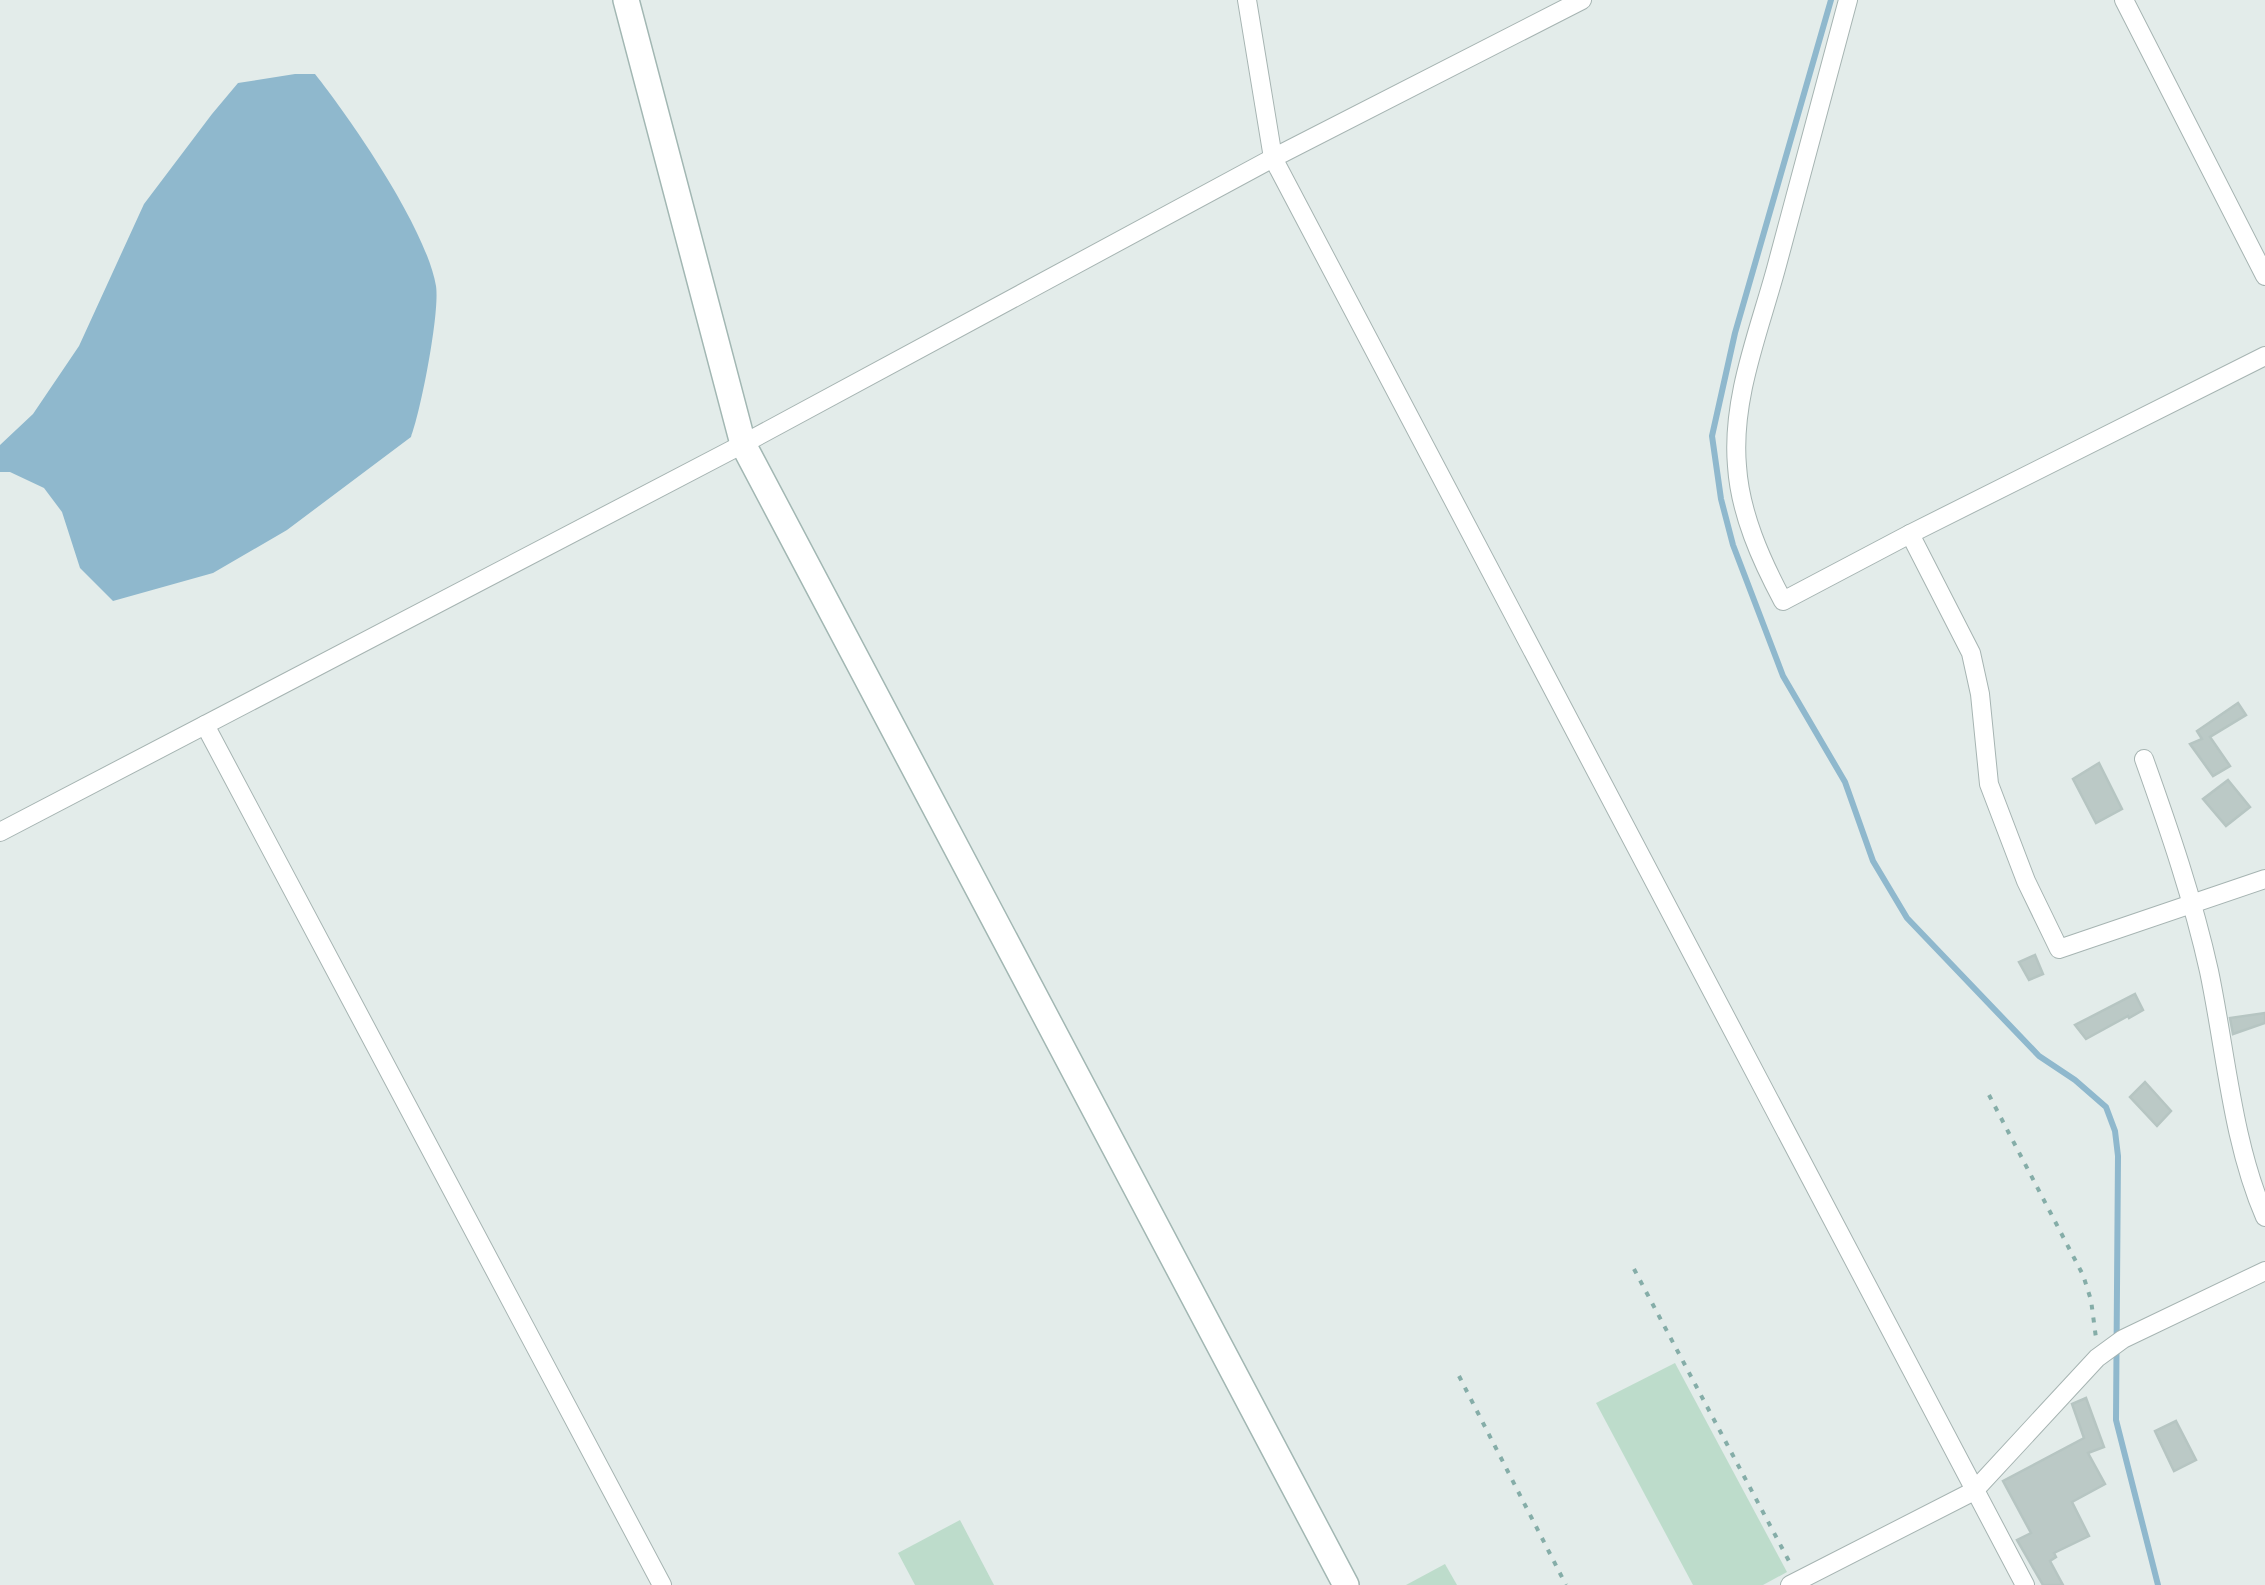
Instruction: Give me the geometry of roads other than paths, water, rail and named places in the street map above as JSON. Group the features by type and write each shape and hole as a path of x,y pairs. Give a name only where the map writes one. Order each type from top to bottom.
{"street":[{"path":"626,0 743,444 1346,1585"},
{"path":"1247,0 1273,158 2025,1585"},
{"path":"0,832 743,444 1273,158 1582,0"},
{"path":"1848,0 1750,358 1738,421 1736,464 1742,501 1765,568 1783,602 2265,356"},
{"path":"2124,0 2265,276"},
{"path":"1910,534 1971,653 1980,694 1989,784 2026,880 2059,950 2265,879"},
{"path":"205,725 662,1585"},
{"path":"2144,759 2192,906 2236,1112 2256,1196 2265,1217"},
{"path":"1794,1582 1974,1491 2102,1355 2123,1339 2265,1270"}],"water":[{"path":"315,74 349,119 403,206 429,262 436,286 435,317 411,437 287,530 213,573 113,601 80,568 62,512 44,488 10,472 0,472 0,445 33,414 79,346 144,204 212,114 238,83"}],"waterway":[{"path":"1831,0 1735,333 1712,436 1721,499 1733,545 1783,676 1845,782 1873,861 1907,918 2039,1056 2106,1107 2115,1131 2118,1156 2116,1420 2158,1585"}]}
